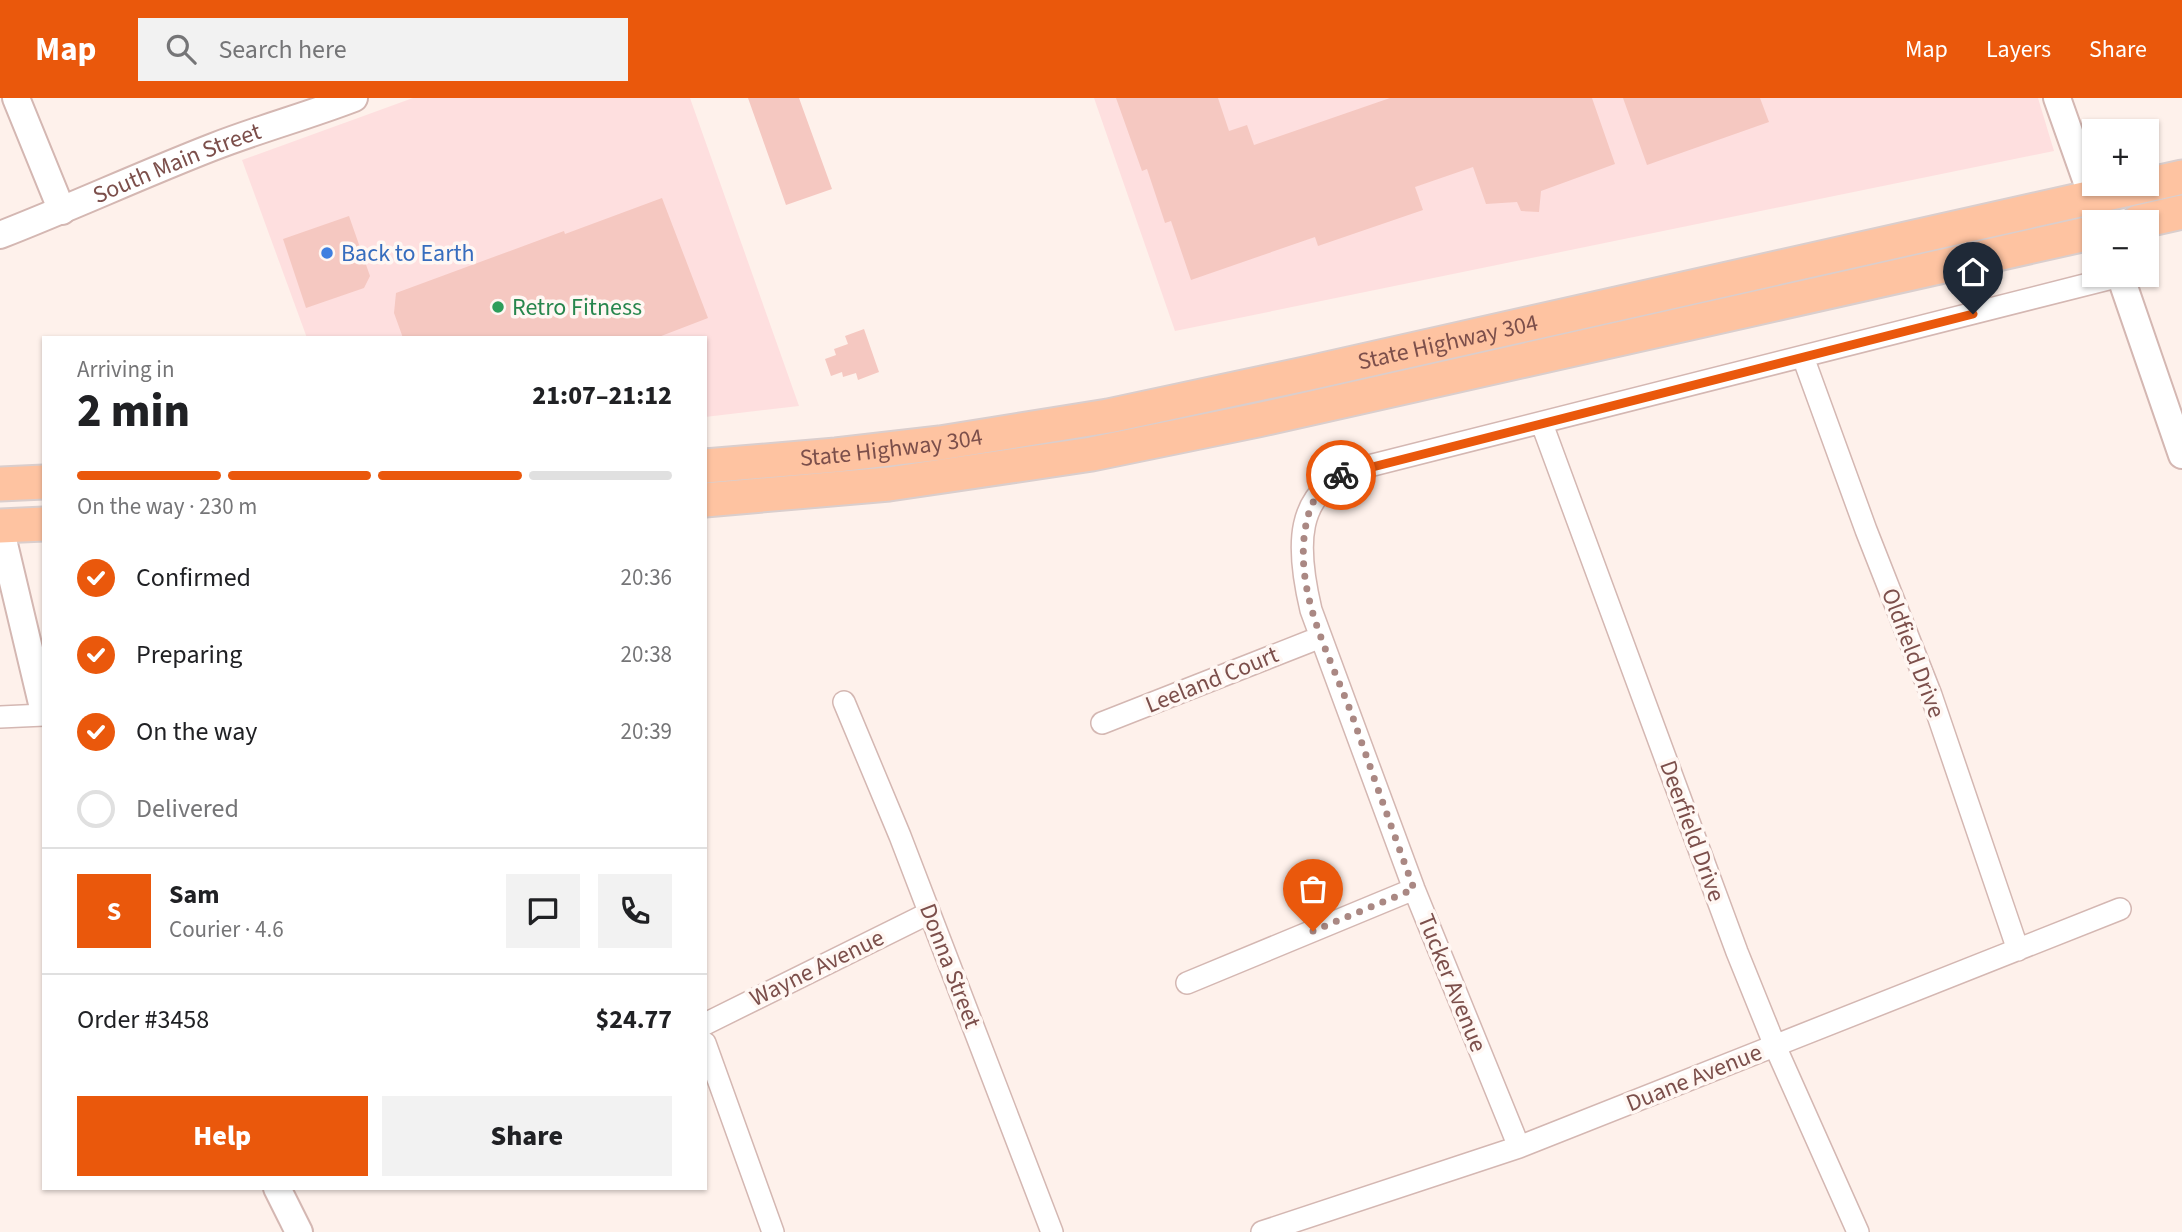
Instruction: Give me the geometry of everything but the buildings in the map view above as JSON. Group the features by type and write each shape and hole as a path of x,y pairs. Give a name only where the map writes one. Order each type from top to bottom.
{"main road":[{"name":"State Highway 304","path":"2096,210 2182,177"},
{"path":"2159,217 2182,212"},
{"name":"State Highway 304","path":"707,466 940,443 1108,416 2082,213"},
{"name":"State Highway 304","path":"707,500 889,484 1024,466 1114,450 2082,235"},
{"path":"0,484 42,482"},
{"path":"0,526 42,524"}],"street":[{"path":"16,98 62,211"},
{"name":"South Main Street","path":"0,235 214,147 354,98"},
{"path":"2057,98 2096,210"},
{"name":"Tucker Avenue","path":"1519,1147 1414,889 1307,593 1302,553 1311,505 1323,486 1334,478 1361,468 2082,286"},
{"path":"2124,287 2182,455"},
{"name":"Oldfield Drive","path":"1803,357 1866,530 1931,695 2018,950"},
{"name":"Deerfield Drive","path":"1542,424 1737,952 1775,1046 1858,1232"},
{"path":"0,526 42,704"},
{"name":"Leeland Court","path":"1102,723 1321,637"},
{"name":"Donna Street","path":"844,702 1052,1232"},
{"path":"0,718 42,713"},
{"path":"1186,983 1414,889"},
{"name":"Duane Avenue","path":"1262,1232 1519,1147 2120,909"},
{"name":"Wayne Avenue","path":"707,1023 929,913"},
{"path":"707,1050 773,1232"},
{"path":"277,1190 299,1232"}],"shaded area":[{"path":"413,98 690,98 799,406 707,417 707,336 306,336 242,160"},
{"path":"1094,98 2038,98 2054,151 1175,331"}],"way so far":[{"path":"1313,931 1414,889 1351,712 1311,610 1304,574 1302,553 1306,520 1311,505 1323,486 1341,475"}],"place":[{"name":"Back to Earth","path":"327,253"},
{"name":"Retro Fitness","path":"498,307"}],"route":[{"path":"1341,475 1973,314"}]}
